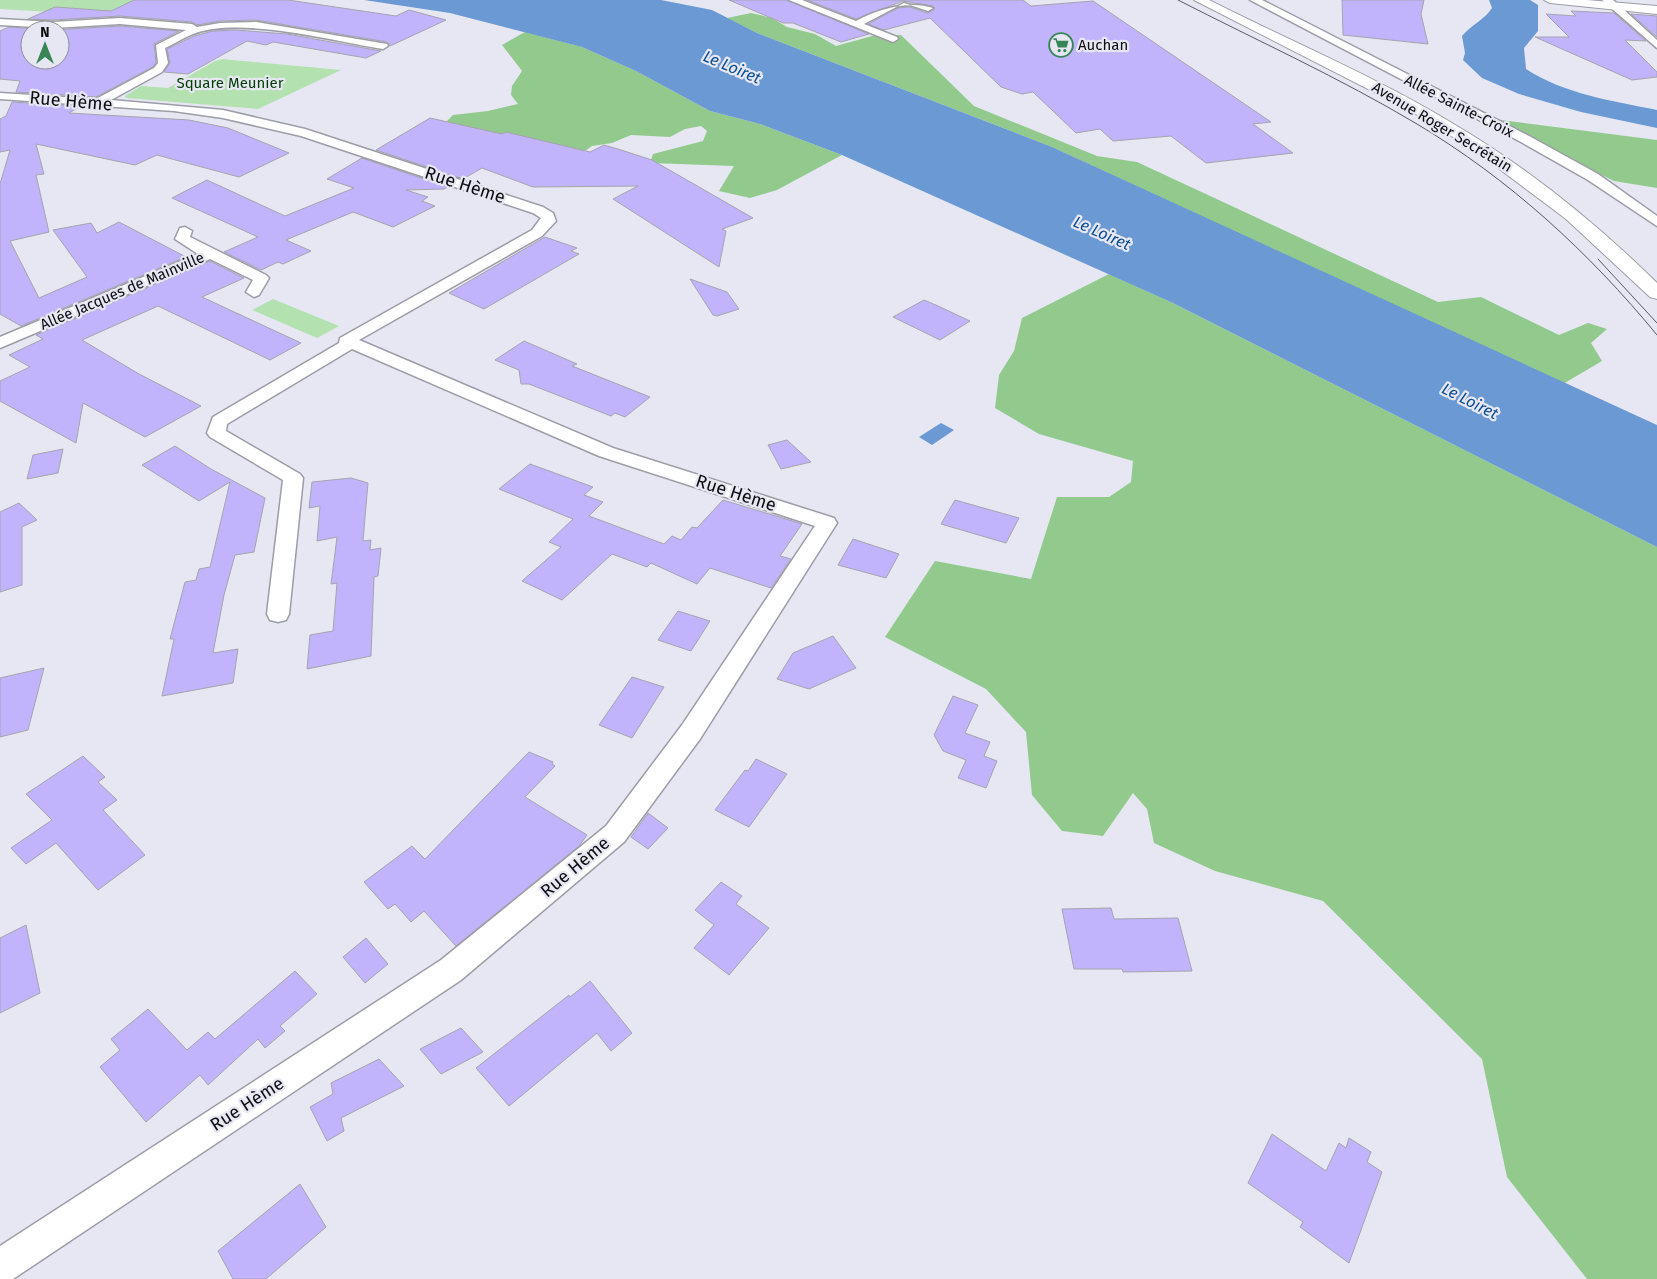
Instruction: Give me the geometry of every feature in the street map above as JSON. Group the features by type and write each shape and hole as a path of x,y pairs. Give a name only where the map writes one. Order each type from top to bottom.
{"main road":[{"name":"Avenue Roger Secrétain","path":"1200,0 1329,62 1453,130 1515,171 1564,207 1627,263 1657,293"},
{"path":"1550,0 1611,4 1657,10"},
{"name":"Avenue Roger Secrétain","path":"1250,5 1476,133 1553,185 1639,254"}],"street":[{"path":"794,0 893,39"},
{"path":"857,24 904,0 928,8"},
{"path":"1611,4 1657,44"},
{"name":"Allée Sainte-Croix","path":"1250,5 1524,139 1593,177 1657,222"},
{"path":"0,22 53,25 120,21 186,26 192,27 191,30"},
{"path":"99,102 158,70 163,63 160,47 191,30 256,25 383,46"},
{"name":"Rue Hème","path":"0,96 99,102 214,113 305,133 538,210 548,216 549,221 537,233 346,341 606,452 828,523 691,732 615,834 451,970 0,1267"},
{"name":"Allée Jacques de Mainville","path":"185,231 182,239 210,254"},
{"path":"210,254 261,278 254,292"},
{"name":"Allée Jacques de Mainville","path":"0,343 210,254"},
{"path":"278,614 293,478 216,433 219,421 351,343"}],"green space":[{"path":"0,0 235,0 102,15 0,9"},
{"path":"751,13 772,18 787,27 815,34 836,46 872,36 901,35 974,106 1097,156 1137,162 1438,302 1481,297 1559,335 1588,323 1607,329 1591,343 1602,361 1563,384 1052,147 757,33 727,18"},
{"path":"525,32 582,47 636,71 710,111 760,124 842,155 777,190 750,198 719,191 734,166 650,163 653,154 703,141 707,131 701,126 685,129 670,137 631,135 612,143 592,146 582,153 436,132 453,115 488,111 518,104 511,95 512,86 522,71 502,45"},
{"name":"Square Meunier","path":"222,59 341,70 258,109 126,98 125,96 141,86 168,88 215,61"},
{"path":"1486,118 1657,140 1657,188 1614,181"},
{"path":"1109,274 1173,303 1657,547 1657,1279 1587,1279 1507,1177 1482,1059 1323,901 1215,871 1154,843 1147,809 1133,793 1103,836 1062,831 1032,795 1026,732 986,689 885,637 935,561 1031,579 1057,497 1109,497 1131,482 1133,461 1039,434 995,408 999,375 1014,351 1022,318"},
{"path":"273,299 339,326 317,338 252,310"}],"water":[{"name":"Le Loiret","path":"364,0 661,0 712,10 757,33 1052,147 1657,425 1657,547 1173,303 842,155 760,124 710,111 636,71 582,47 450,13"},
{"path":"1489,0 1530,0 1538,5 1538,31 1524,48 1526,69 1541,78 1573,91 1657,110 1657,128 1581,112 1519,94 1482,78 1463,60 1465,53 1462,36 1492,8"},
{"path":"941,423 954,430 932,445 919,437"}],"building":[{"path":"134,0 288,0 396,16 409,10 446,20 390,46 387,42 256,20 220,21 197,25 192,22 120,16 53,20 28,19 55,7 111,11"},
{"path":"729,0 787,0 869,34 841,42 793,23 783,23"},
{"path":"807,0 1023,0 1031,6 1093,1 1271,122 1253,124 1293,153 1206,163 1171,136 1113,141 1100,129 1076,133 1033,92 1022,94 1001,87 930,18 884,30 868,24 898,8 910,7 927,13 934,10 933,6 903,1 856,19"},
{"path":"1342,0 1424,0 1421,14 1428,44 1343,35"},
{"path":"1571,11 1614,13 1646,41 1625,40 1657,72 1657,77 1632,80 1535,37 1569,37 1546,14 1576,16"},
{"path":"1631,14 1657,16 1657,37"},
{"path":"120,26 179,31 154,44 156,62 153,67 96,97 16,92 20,81 0,79 0,31 9,27 20,28 20,70 70,70 70,29"},
{"path":"236,30 287,34 381,51 366,58 273,42 266,45 247,41 188,74 164,72 170,63 167,49 194,36 213,31"},
{"path":"12,102 81,106 69,113 189,120 228,128 289,153 239,177 157,155 135,165 36,144 44,174 36,175 49,232 10,241 39,298 87,277 53,230 91,223 97,233 119,222 186,257 21,326 0,314 0,184 10,150 0,152 0,119 6,116"},
{"path":"430,118 502,134 506,132 590,152 604,145 618,149 652,160 753,218 722,229 726,231 719,267 613,199 638,186 533,187 482,168 463,179 376,150"},
{"path":"362,158 448,187 444,189 406,190 428,197 422,201 435,206 393,227 353,212 286,240 311,251 283,264 278,262 261,270 224,252 258,237 172,198 207,180 285,216 354,188 327,179"},
{"path":"545,237 577,248 571,251 579,254 484,309 449,293"},
{"path":"210,261 244,278 202,297 301,343 270,360 158,306 82,340 139,374 201,406 145,437 83,403 76,443 0,401 0,381 30,367 9,355 43,339 36,335"},
{"path":"690,279 727,292 739,309 717,316 713,315"},
{"path":"924,300 970,321 940,340 893,317"},
{"path":"524,341 577,364 572,366 650,397 625,417 615,413 611,416 529,384 521,384 519,370 495,360"},
{"path":"787,440 811,462 781,469 768,445"},
{"path":"175,446 211,469 265,498 254,552 235,555 224,595 213,653 238,649 233,683 162,696 174,639 170,639 185,582 196,580 199,569 210,567 230,482 199,501 142,465"},
{"path":"63,449 58,473 27,479 33,455"},
{"path":"530,464 593,487 584,495 603,502 589,516 664,544 672,536 681,540 692,527 697,528 723,500 802,524 780,556 791,559 771,588 710,568 697,584 651,563 647,567 612,554 562,600 522,581 561,547 549,542 573,519 499,489"},
{"path":"351,478 368,483 363,541 371,540 370,550 381,548 378,576 374,577 371,656 307,669 310,635 333,631 337,583 331,584 337,537 317,541 320,506 309,508 312,482"},
{"path":"955,500 1019,518 1006,543 941,524"},
{"path":"19,503 37,520 22,527 22,585 0,592 0,512"},
{"path":"853,539 899,554 886,578 838,565"},
{"path":"678,611 710,621 691,651 658,640"},
{"path":"833,636 856,668 809,689 777,679 793,653"},
{"path":"44,668 28,730 0,737 0,678"},
{"path":"632,677 664,687 632,738 599,725"},
{"path":"953,696 978,705 965,733 990,742 984,756 997,761 986,788 958,778 966,760 943,751 934,735"},
{"path":"529,752 553,762 552,764 555,766 525,797 587,835 579,846 456,946 424,911 411,922 395,904 388,909 364,882 412,846 425,859"},
{"path":"83,756 105,777 98,782 117,800 103,810 145,855 98,890 56,843 26,864 11,848 52,820 26,794"},
{"path":"756,759 787,774 749,827 715,810 745,770 748,771"},
{"path":"648,813 668,828 648,849 631,837"},
{"path":"721,882 742,896 736,904 769,928 729,975 694,948 714,925 695,910"},
{"path":"1111,908 1114,919 1178,918 1192,971 1123,972 1122,969 1074,969 1062,909"},
{"path":"26,925 40,993 0,1013 0,938"},
{"path":"366,938 388,964 365,983 343,957"},
{"path":"295,971 317,994 280,1026 285,1031 265,1048 258,1039 208,1085 200,1075 146,1122 100,1067 120,1050 111,1039 148,1009 187,1050 208,1032 215,1039"},
{"path":"590,981 632,1033 611,1051 597,1033 509,1106 476,1068 569,995 570,997"},
{"path":"461,1028 483,1052 441,1074 420,1049"},
{"path":"379,1059 404,1086 341,1118 344,1131 327,1141 310,1107 333,1094 331,1083"},
{"path":"1272,1134 1326,1171 1339,1143 1346,1148 1349,1138 1371,1152 1367,1162 1382,1172 1349,1263 1300,1227 1303,1222 1248,1183"},
{"path":"300,1184 326,1227 266,1279 233,1279 218,1251"}],"tram line":[{"path":"1178,0 1388,107 1451,145 1484,168 1546,219 1575,246 1631,304 1657,335"},
{"path":"1598,259 1657,323"}],"place":[{"name":"Auchan","path":"1061,45"}]}
